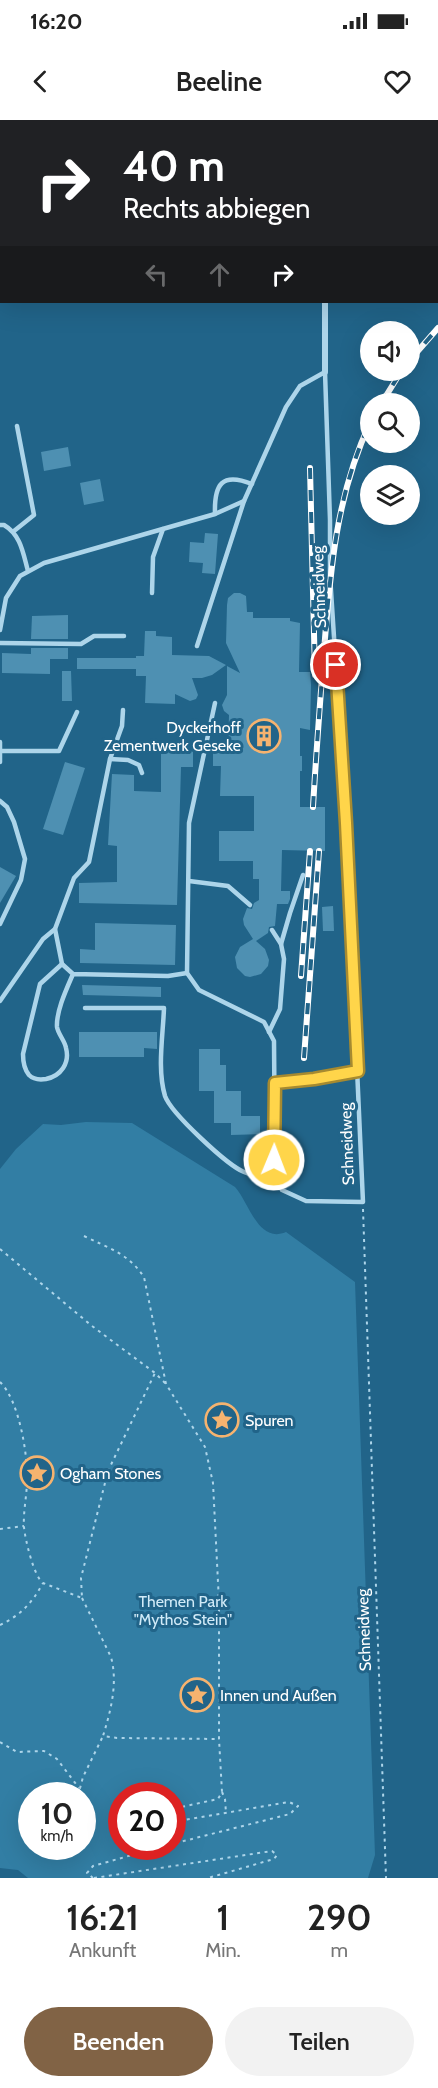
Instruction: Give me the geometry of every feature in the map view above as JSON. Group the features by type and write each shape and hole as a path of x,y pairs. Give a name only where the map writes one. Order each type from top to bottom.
{"street":[{"name":"Schneidweg","path":"325,303 325,372"}],"lane":[{"path":"197,646 244,501 286,407 300,386 325,372"},
{"name":"Schneidweg","path":"325,372 330,575 346,823 363,1202"},
{"path":"14,531 34,515 17,426"},
{"path":"215,514 215,497 219,485 237,478 252,484"},
{"path":"0,630 6,598 20,576 28,571 44,563 215,514 244,501"},
{"path":"0,525 14,531 20,542 28,571"},
{"path":"152,593 153,556 162,529"},
{"path":"0,643 81,644 94,636 124,636"},
{"path":"215,703 189,823 187,973 199,990 264,1022 274,1041 276,1177 282,1190 306,1201 363,1202"},
{"path":"0,1001 43,939 55,929 74,878 89,862 110,759 122,726 123,710"},
{"path":"1,751 59,750 77,712"},
{"path":"0,742 0,762"},
{"path":"110,759 128,760 139,765 142,773"},
{"path":"0,801 7,807 14,822 25,859 21,880 0,924"},
{"path":"269,1032 279,1009 284,959 282,944 303,875"},
{"path":"189,881 228,886 250,905"},
{"path":"55,929 62,964 73,974 168,976 187,973"},
{"path":"272,930 282,944"},
{"path":"62,964 40,984 23,1054 24,1065 33,1079 43,1080 53,1077 65,1067 67,1050 57,1027 62,998 73,974"},
{"path":"85,1008 164,1008 162,1078 166,1098 178,1116 225,1159 242,1171 257,1176 276,1177"},
{"path":"275,1083 332,1077 358,1071"}],"path":[{"name":"Schneidweg","path":"363,1202 386,1878"},
{"path":"84,1236 135,1263 144,1277 166,1384"},
{"path":"0,1249 166,1384 204,1448 213,1483 220,1614 219,1739 222,1792 225,1798 226,1813"},
{"path":"82,1782 103,1736 110,1713 114,1692 114,1666 82,1598 81,1578 108,1471 154,1373"},
{"path":"0,1382 15,1407 25,1451 28,1477 24,1526 37,1580 82,1598"},
{"path":"0,1529 24,1526"},
{"path":"0,1625 13,1619 33,1600 43,1583"},
{"path":"103,1736 219,1739"},
{"path":"0,1742 17,1752 44,1751 57,1759 75,1782"},
{"path":"186,1806 218,1798 222,1792"},
{"path":"186,1820 289,1802 298,1806 290,1814 186,1840"},
{"path":"114,1860 93,1866 87,1873 93,1878 272,1851 277,1855 274,1859 208,1878"}],"green space":[{"name":"Themen Park \"Mythos Stein\"","path":"132,1123 235,1187 255,1220 268,1232 276,1234 286,1232 355,1282 375,1855 368,1878 28,1878 18,1870 0,1868 0,1169 16,1149 43,1124"}],"building":[{"path":"68,447 71,466 44,471 41,452"},
{"path":"100,479 104,501 84,505 80,483"},
{"path":"205,533 218,534 215,574 202,573 203,563 189,562 190,542 204,543"},
{"name":"Dyckerhoff Zementwerk Geseke","path":"234,593 246,596 247,612 253,612 253,618 290,618 290,621 300,623 299,672 310,672 311,685 310,730 300,728 302,771 300,771 300,807 325,807 325,851 282,850 281,891 290,891 290,899 288,904 277,904 275,926 269,927 268,933 256,941 265,949 269,960 268,966 261,974 250,977 245,976 237,968 235,957 240,947 253,939 243,919 247,908 252,909 254,903 259,900 259,879 253,879 253,861 219,861 219,831 254,831 254,796 220,796 221,766 213,766 213,753 226,753 226,748 228,748 229,715 224,711 222,705 227,695 227,666 240,673 226,643 228,598"},
{"path":"68,615 68,639 31,639 32,616"},
{"path":"145,631 156,631 156,636 172,637 172,655 209,656 226,665 212,675 192,678 198,695 196,699 190,701 175,694 175,704 145,703 146,676 136,676 136,669 77,669 77,658 144,656"},
{"path":"31,648 68,648 68,659 50,659 50,674 2,673 2,653 31,654"},
{"path":"62,671 71,671 72,701 62,701"},
{"path":"161,750 193,751 193,767 181,767 177,905 79,903 79,883 117,882 117,846 108,845 112,774 134,775 134,791 161,792"},
{"path":"65,762 85,768 63,835 43,829"},
{"path":"0,867 16,876 0,903"},
{"path":"333,906 334,931 323,931 322,907"},
{"path":"95,923 176,925 175,965 80,963 80,949 95,950"},
{"path":"82,985 161,987 161,997 83,995"},
{"path":"79,1032 157,1032 157,1049 144,1048 144,1057 79,1057"},
{"path":"199,1049 220,1049 220,1065 226,1065 226,1091 241,1091 241,1116 260,1116 260,1134 231,1135 231,1123 214,1123 214,1091 199,1091"}],"railway":[{"path":"420,349 438,328"},
{"path":"388,393 395,381"},
{"path":"313,807 332,564 342,506 360,448"},
{"path":"310,468 315,675"},
{"path":"301,976 310,851"},
{"path":"304,1058 319,851"}],"place":[{"name":"Dyckerhoff Zementwerk Geseke","path":"264,736"},
{"name":"Spuren","path":"222,1420"},
{"name":"Ogham Stones","path":"37,1473"},
{"name":"Innen und Außen","path":"197,1695"}],"route":[{"path":"274,1160 275,1083 332,1077 358,1071 336,665"}]}
